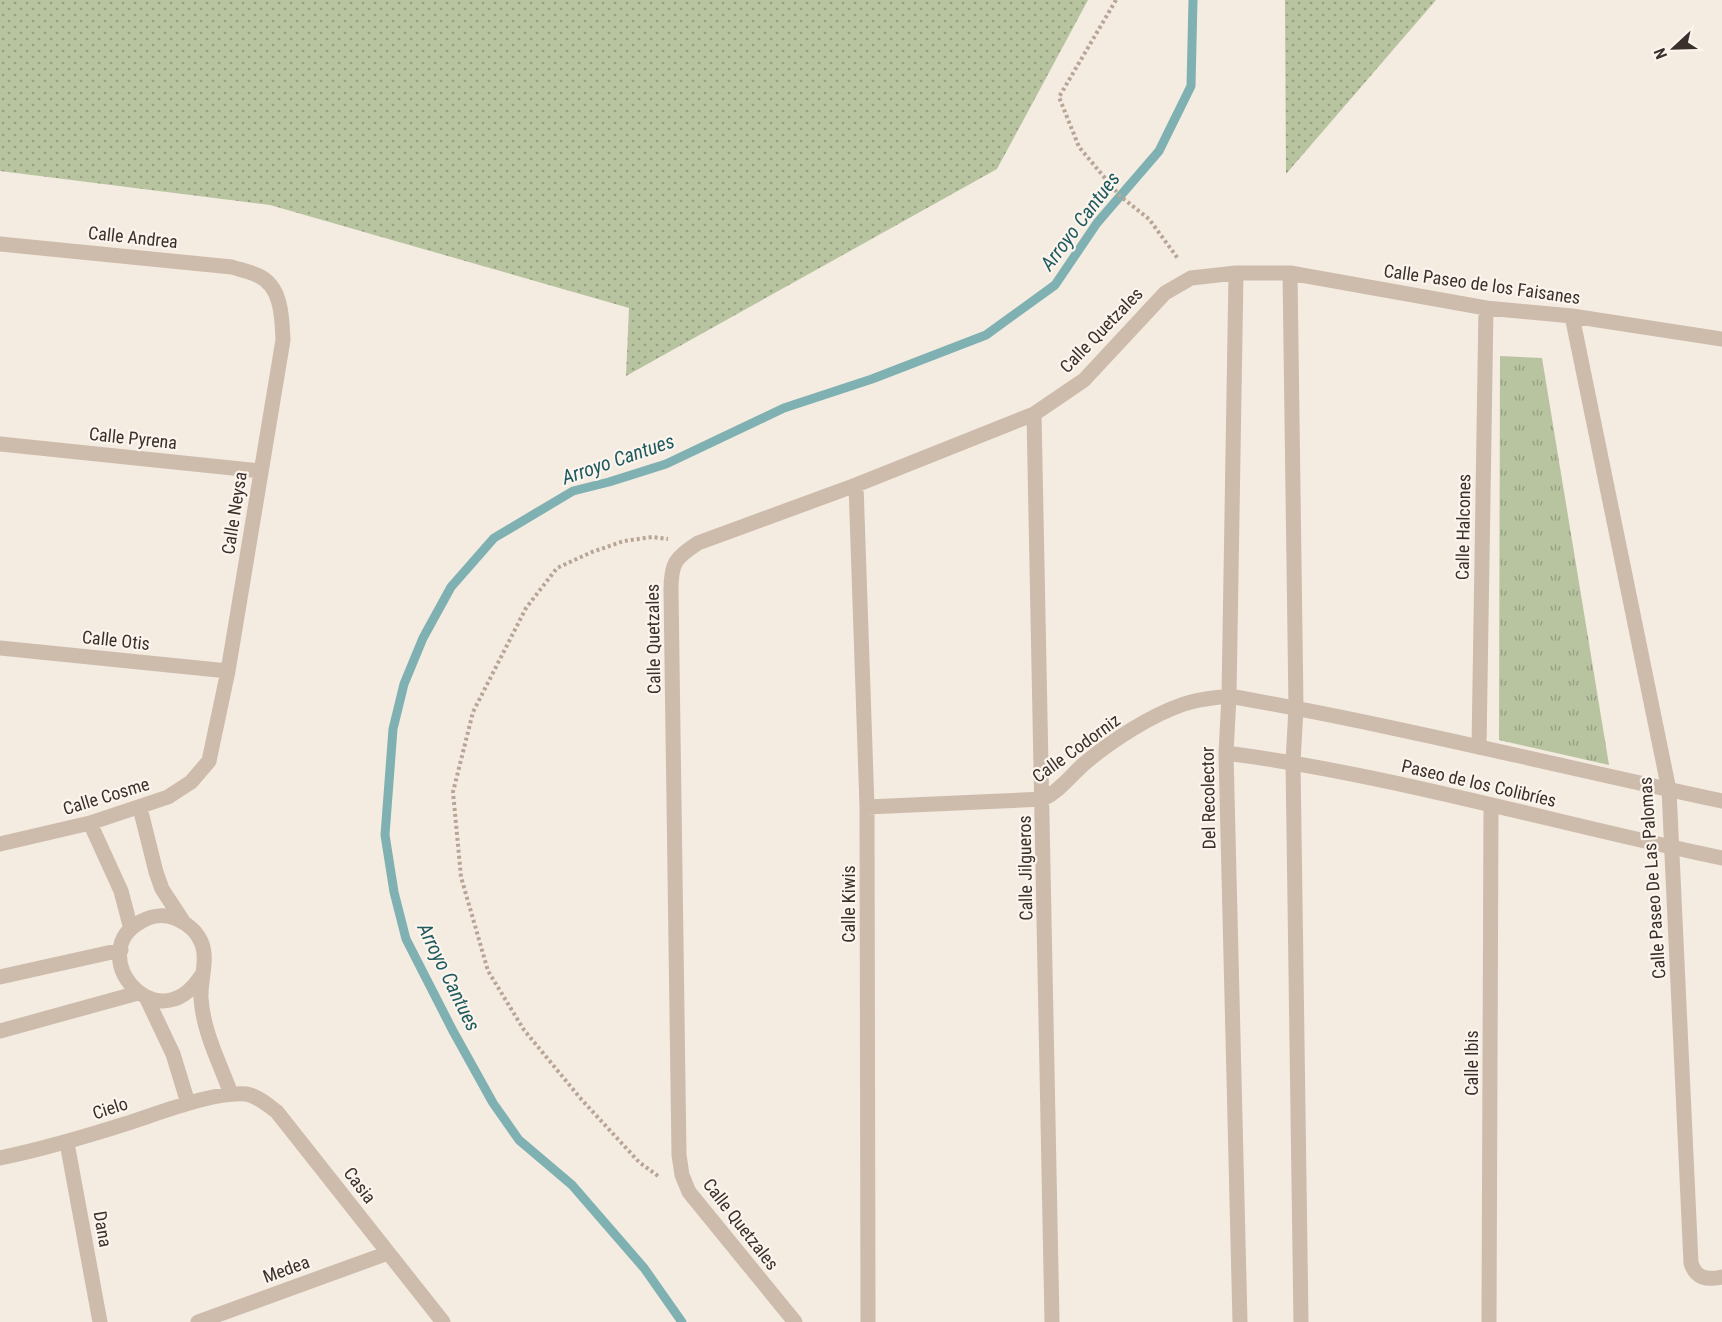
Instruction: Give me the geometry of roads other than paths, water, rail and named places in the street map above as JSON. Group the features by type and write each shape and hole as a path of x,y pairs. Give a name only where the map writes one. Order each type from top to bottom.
{"street":[{"name":"Calle Andrea","path":"0,244 232,267 261,277"},
{"name":"Calle Paseo de los Faisanes","path":"1236,273 1290,273 1486,308 1572,316 1722,339"},
{"name":"Calle Quetzales","path":"795,1322 689,1191 682,1175 679,1155 672,570 676,560 698,543 856,485 1035,414 1084,380 1165,293 1191,278 1236,273"},
{"name":"Del Recolector","path":"1236,273 1229,696 1226,753 1240,1322"},
{"path":"1290,273 1296,708 1293,762 1301,1322"},
{"name":"Calle Neysa","path":"209,761 228,671 283,340 282,309 274,291 261,277"},
{"name":"Calle Halcones","path":"1479,747 1486,308"},
{"name":"Calle Paseo De Las Palomas","path":"1572,316 1669,790 1691,1263 1697,1275 1705,1279 1722,1277"},
{"name":"Calle Jilgueros","path":"1035,414 1052,1322"},
{"name":"Calle Pyrena","path":"0,444 261,471"},
{"name":"Calle Kiwis","path":"856,485 867,807 868,1322"},
{"name":"Calle Otis","path":"0,648 228,671"},
{"name":"Paseo de los Colibríes","path":"1229,696 1296,708 1722,801"},
{"name":"Calle Codorniz","path":"867,807 1043,799 1085,763 1158,715 1182,704 1229,696"},
{"name":"Paseo de los Colibríes","path":"1226,753 1293,762 1722,858"},
{"name":"Calle Cosme","path":"0,844 90,823 168,797 191,782 209,761"},
{"name":"Calle Ibis","path":"1489,1322 1491,805"},
{"path":"140,808 162,889 183,921"},
{"path":"90,823 121,891 131,929"},
{"path":"201,976 189,991 172,1000 159,1001 142,995 129,984 120,962 121,950 131,929 140,922 161,915 172,916 183,921 195,931 203,945 205,960 201,976 203,1018 231,1094"},
{"path":"0,977 121,950"},
{"path":"0,1031 142,995"},
{"path":"142,995 173,1054 188,1103"},
{"name":"Cielo","path":"0,1158 67,1143 188,1103 231,1094"},
{"name":"Casia","path":"231,1094 248,1095 261,1100 277,1112 443,1322"},
{"name":"Dana","path":"67,1143 100,1322"},
{"name":"Medea","path":"198,1322 388,1253"}],"waterway":[{"name":"Arroyo Cantues","path":"682,1322 644,1268 572,1185 519,1140 493,1103 406,939 394,892 385,835 393,729 404,684 423,638 451,587 494,538 573,491 666,464 784,408 872,379 986,335 1055,285 1097,223 1159,151 1191,86 1193,0"}]}
